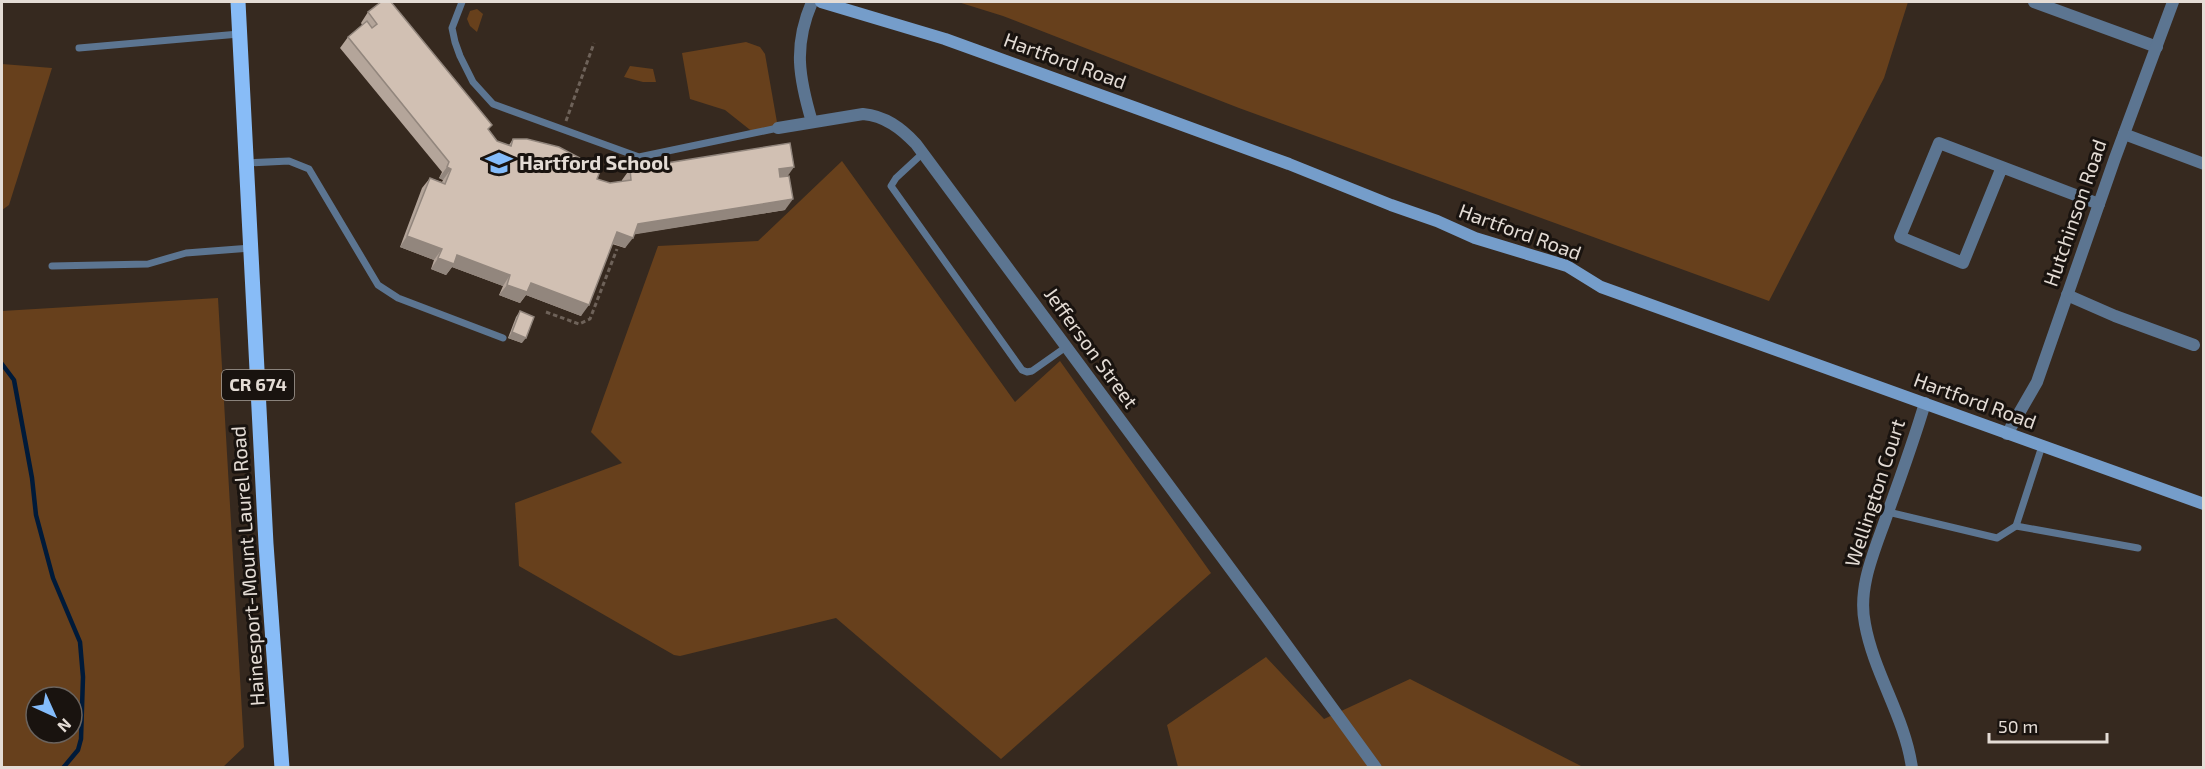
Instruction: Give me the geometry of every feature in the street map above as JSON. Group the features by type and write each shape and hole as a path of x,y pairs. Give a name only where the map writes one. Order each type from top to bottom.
{"main road":[{"name":"Hainesport-Mount Laurel Road","path":"238,2 266,544 282,768"}],"street":[{"path":"812,2 802,28 799,58 802,88 812,122"},
{"name":"Hartford Road","path":"822,2 945,39 1147,112 1289,164 1475,238 1567,266 1601,287 2204,504"},
{"path":"2034,2 2056,5 2157,47"},
{"name":"Hutchinson Road","path":"2007,434 2037,382 2124,134 2174,2"},
{"name":"Jefferson Street","path":"778,128 863,114 874,115 904,132 923,153 1268,618 1376,768"},
{"path":"2124,134 2204,164"},
{"path":"2002,167 1963,263 1900,237 1939,143 2002,167 2099,204"},
{"path":"2067,296 2194,345"},
{"name":"Wellington Court","path":"1912,768 1909,746 1875,661 1864,622 1863,603 1868,569 1925,403"}],"lane":[{"path":"462,2 452,28 460,56 473,82 493,104 639,157 778,128"},
{"path":"79,48 239,34"},
{"path":"923,153 896,178 891,186 1022,370 1032,371 1066,347"},
{"path":"246,163 290,161 309,169 382,289 398,298 503,338"},
{"path":"52,266 148,264 186,253 251,248"},
{"path":"1888,512 1997,538 2016,526 2042,446"},
{"path":"2016,526 2138,548"}],"path":[{"path":"562,129 594,44"},
{"path":"546,312 579,324 590,320 617,249"}],"shaded area":[{"path":"958,2 1908,2 1884,78 1769,301 1239,108 1003,16"},
{"path":"477,9 483,14 477,32 470,26 467,19 470,11"},
{"path":"746,42 760,47 765,54 778,128 754,133 725,110 690,99 682,53"},
{"path":"2,64 52,68 9,205 2,210"},
{"path":"630,66 653,69 656,82 643,82 624,77"},
{"path":"842,161 1015,402 1060,361 1211,573 1001,759 836,618 680,656 674,655 519,566 515,503 622,463 591,432 658,246 758,241"},
{"path":"218,298 244,747 223,767 2,767 2,311"},
{"path":"1266,657 1324,719 1410,679 1583,767 1178,767 1167,725"}],"building":[{"name":"Hartford School","path":"381,2 391,2 492,125 488,129 497,141 511,146 513,139 527,139 559,147 600,171 597,179 610,183 631,180 630,169 790,143 794,167 779,169 780,177 789,176 793,199 638,224 633,238 617,232 589,305 531,283 527,292 507,285 510,275 457,255 454,264 438,258 442,249 407,236 430,178 445,184 451,169 447,167 449,162 348,37 367,21 372,28 377,24 368,12"},
{"path":"520,311 534,317 526,338 512,332"}],"waterway":[{"path":"2,364 14,380 32,478 36,515 53,578 80,642 83,677 81,739 78,750 63,768"}],"place":[{"name":"Hartford School","path":"499,163"}]}
